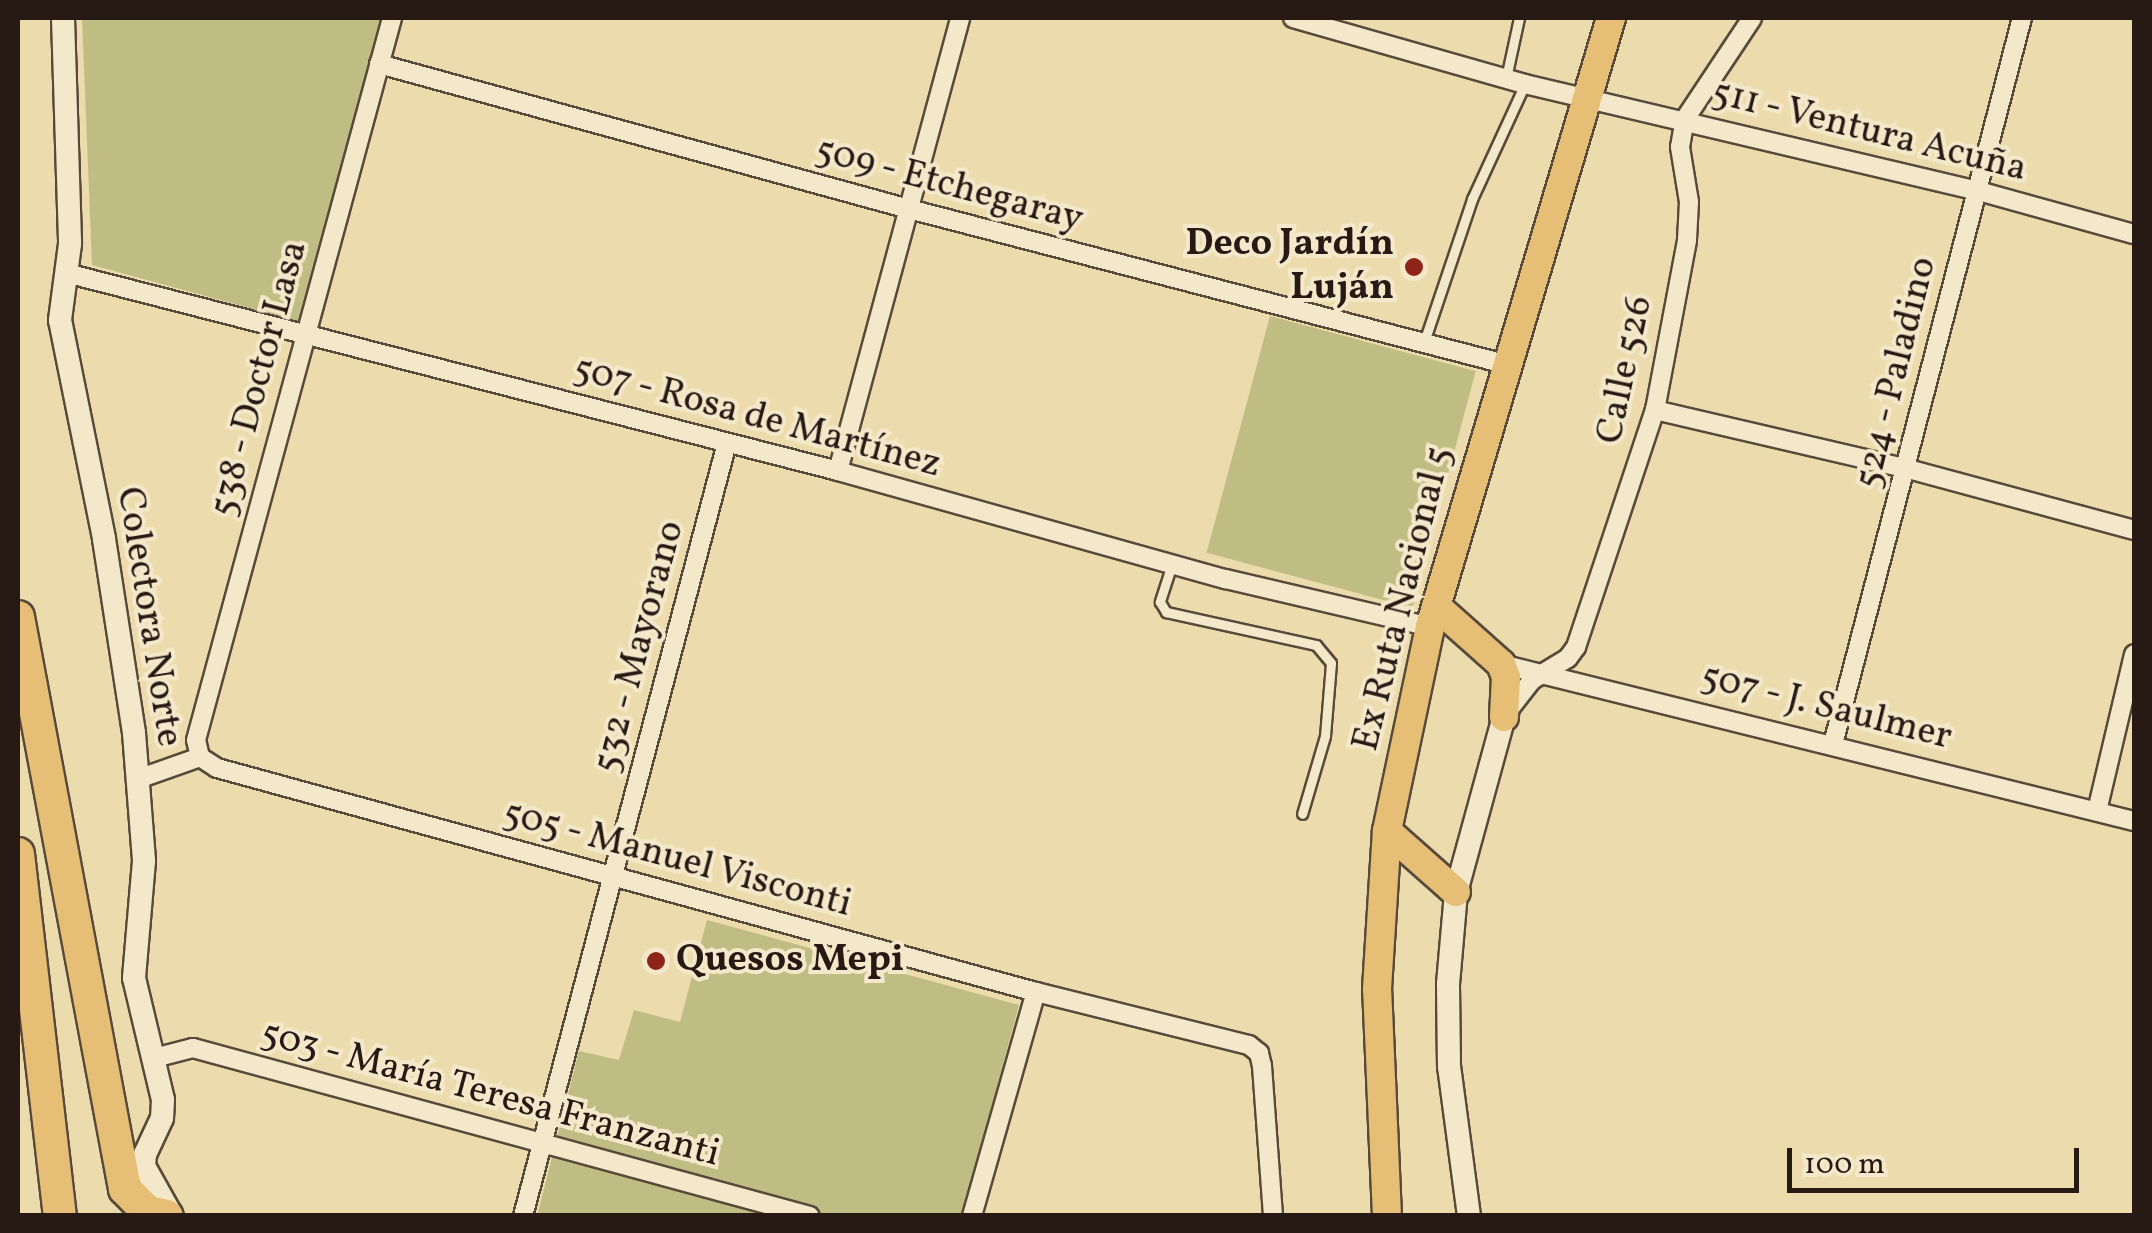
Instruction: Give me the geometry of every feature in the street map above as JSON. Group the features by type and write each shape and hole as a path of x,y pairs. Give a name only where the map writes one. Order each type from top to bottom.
{"highway":[{"path":"18,617 125,1188 148,1212 170,1216"},
{"path":"18,854 60,1216"}],"main road":[{"name":"Ex Ruta Nacional 5","path":"1387,1216 1376,988 1387,831 1433,616 1504,364 1610,18"},
{"path":"1433,616 1501,664 1506,676 1504,717"},
{"path":"1387,831 1456,892"}],"street":[{"name":"Colectora Norte","path":"64,18 70,244 60,320 104,539 138,779 144,861 134,978 154,1058 162,1118 145,1154 144,1166 170,1216"},
{"name":"538 - Doctor Lasa","path":"200,757 196,740 392,18"},
{"path":"838,471 960,18"},
{"name":"511 - Ventura Acuña","path":"1293,18 1586,100 1975,190 2134,234"},
{"path":"1685,120 1752,18"},
{"name":"524 - Paladino","path":"1833,744 1908,469 1975,190 2022,18"},
{"name":"509 - Etchegaray","path":"379,64 909,209 1504,364"},
{"name":"Calle 526","path":"1504,717 1519,693 1576,647 1654,410 1687,240 1689,202 1680,148 1685,120"},
{"name":"507 - Rosa de Martínez","path":"66,273 838,471 1172,564 1433,616"},
{"path":"1654,410 1908,469 2134,530"},
{"name":"532 - Mayorano","path":"523,1216 727,443"},
{"path":"2097,811 2134,654"},
{"name":"507 - J. Saulmer","path":"1501,664 1547,672 2134,821"},
{"path":"1470,1216 1446,1027 1456,892 1504,717"},
{"path":"138,779 200,757"},
{"name":"505 - Manuel Visconti","path":"200,757 217,768 1036,992 1249,1046 1259,1053 1274,1216"},
{"path":"972,1216 1036,992"},
{"name":"503 - María Teresa Franzanti","path":"154,1058 193,1048 810,1216"}],"lane":[{"path":"1506,78 1519,18"},
{"path":"1423,345 1472,199 1526,84"},
{"path":"1172,564 1160,602 1166,612 1316,645 1326,652 1333,678 1325,736 1302,814"}],"shaded area":[{"path":"82,18 384,18 304,323 92,265"},
{"path":"1270,316 1476,371 1412,608 1207,553"},
{"path":"707,920 1019,1005 962,1215 537,1216 579,1051 619,1060 634,1010 680,1022"}],"place":[{"name":"Deco Jardín Luján","path":"1414,267"},
{"name":"Quesos Mepi","path":"656,961"}]}
